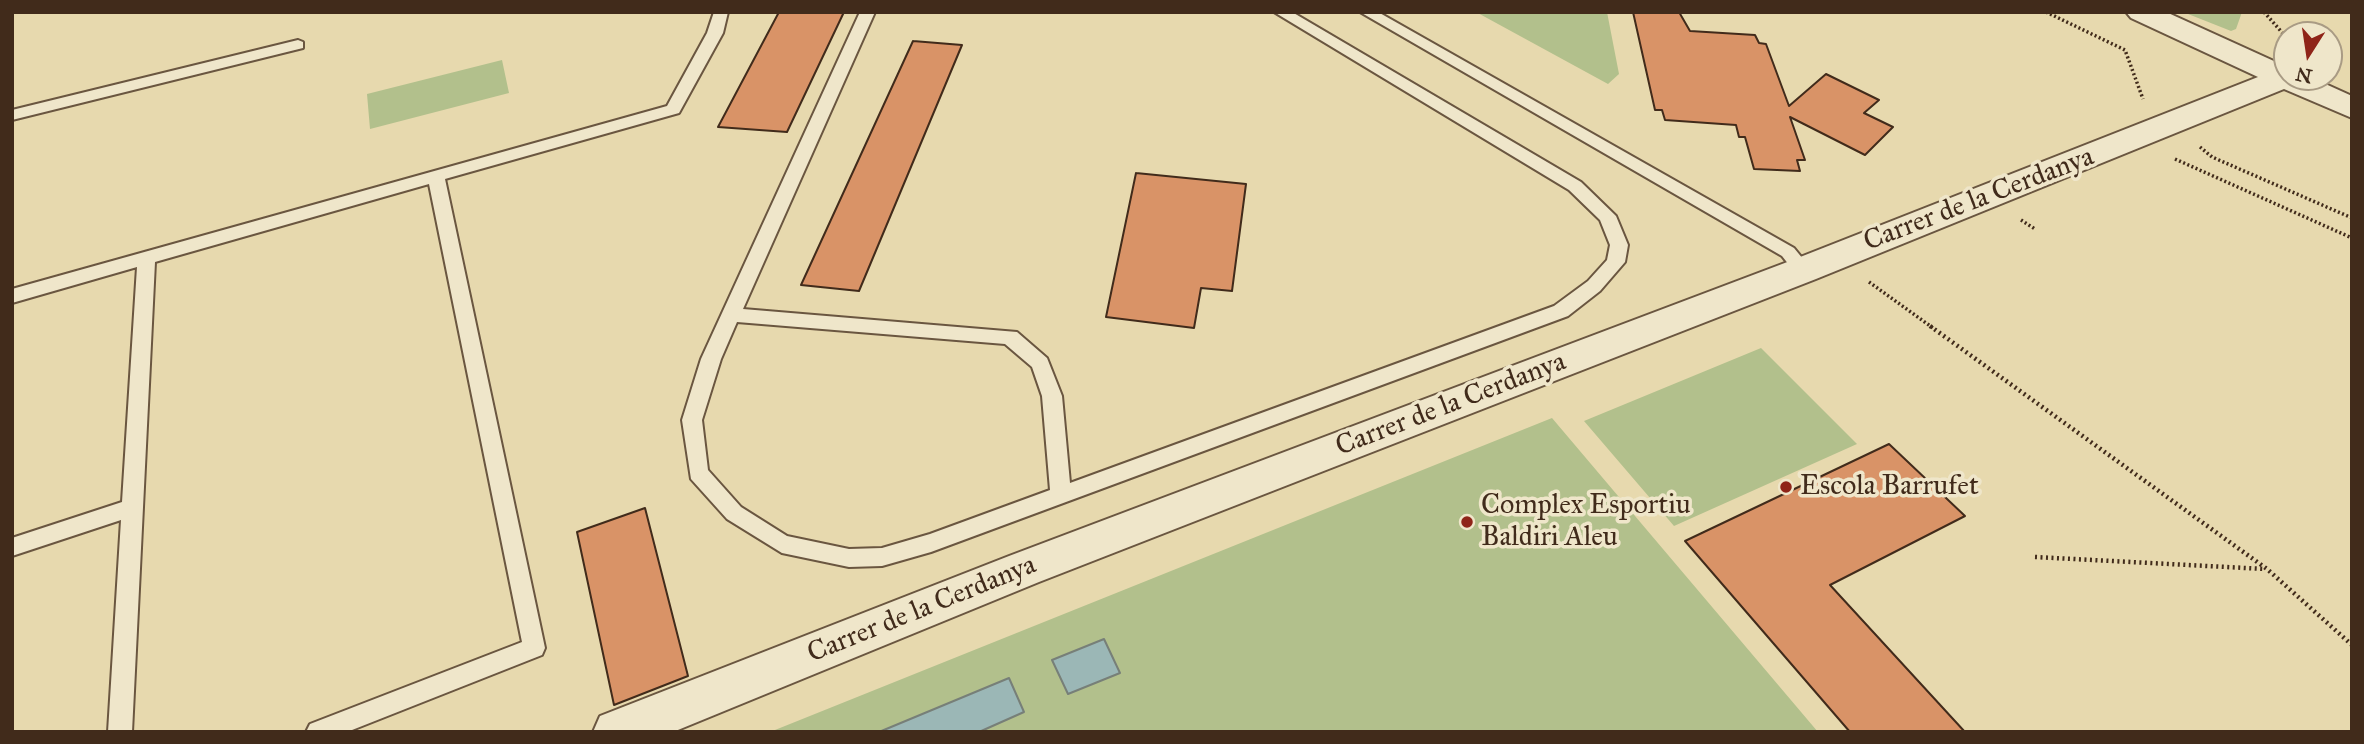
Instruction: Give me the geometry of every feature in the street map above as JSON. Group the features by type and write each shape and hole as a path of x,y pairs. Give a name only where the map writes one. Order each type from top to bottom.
{"street":[{"path":"2141,12 2273,73"},
{"name":"Carrer de la Cerdanya","path":"617,732 1037,564 1819,263 2273,83"},
{"path":"2313,91 2352,108"}],"lane":[{"path":"12,296 673,109 715,33 722,12"},
{"path":"868,12 711,359 692,421 698,472 734,513 782,544 849,558 882,557 930,543 1561,311 1594,286 1616,262 1619,245 1607,216 1575,186 1281,12"},
{"path":"1367,12 1788,252 1819,263"},
{"path":"12,115 298,45"},
{"path":"318,732 534,648 436,176"},
{"path":"120,732 146,259"},
{"path":"731,315 1010,337 1040,363 1052,396 1061,494"},
{"path":"12,547 133,507"}],"path":[{"path":"2133,140 2352,238"},
{"path":"1819,263 2267,569 2352,645"},
{"path":"2035,556 2267,569"}],"green space":[{"path":"1476,12 1607,12 1619,74 1608,84"},
{"path":"2183,12 2242,12 2236,29 2231,31"},
{"path":"502,60 509,93 370,129 367,94"},
{"path":"1761,348 1857,444 1674,526 1584,421"},
{"name":"Complex Esportiu Baldiri Aleu","path":"1552,418 1818,732 770,732"}],"water":[{"path":"1104,639 1120,673 1068,694 1052,660"},
{"path":"1009,678 1024,712 979,732 879,732"}],"building":[{"path":"779,12 844,12 787,132 718,127"},
{"path":"1633,12 1679,12 1690,31 1755,35 1759,43 1766,44 1789,106 1826,74 1879,100 1864,113 1893,127 1865,155 1790,117 1805,160 1797,160 1800,171 1754,169 1745,137 1739,137 1736,125 1665,120 1662,110 1655,110"},
{"path":"913,41 962,45 859,291 801,285"},
{"path":"1136,173 1246,184 1232,291 1201,288 1194,328 1106,317"},
{"path":"1889,444 1965,516 1830,585 1965,732 1850,732 1685,541"},
{"path":"645,508 688,676 614,705 577,532"}],"place":[{"name":"Escola Barrufet","path":"1786,487"},
{"name":"Complex Esportiu Baldiri Aleu","path":"1467,522"}]}
